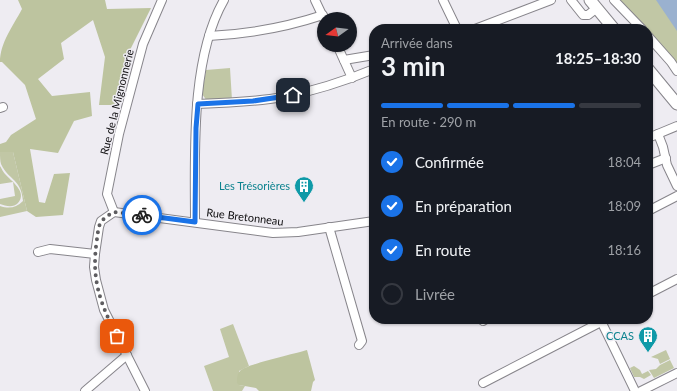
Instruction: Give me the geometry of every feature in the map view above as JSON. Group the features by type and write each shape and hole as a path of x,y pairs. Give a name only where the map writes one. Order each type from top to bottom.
{"main road":[{"path":"594,4 610,24"},
{"path":"653,75 677,103"}],"street":[{"name":"Rue de la Mignonnerie","path":"114,212 108,194 119,134 143,44 162,0"},
{"path":"195,222 196,128 202,70 214,20 224,0"},
{"path":"315,0 321,12"},
{"path":"443,0 455,24"},
{"path":"489,24 551,0"},
{"path":"571,0 583,15 588,15 594,4"},
{"path":"614,0 637,24"},
{"path":"209,36 269,30 317,19"},
{"path":"653,42 677,71"},
{"path":"340,52 352,78"},
{"path":"344,60 369,56"},
{"path":"198,104 253,101 303,93 352,78 369,71"},
{"path":"653,136 677,126"},
{"path":"658,134 664,147 668,165 677,186"},
{"path":"653,163 666,158"},
{"path":"653,208 677,196"},
{"name":"Rue Bretonneau","path":"114,212 272,233 298,232 369,221"},
{"path":"114,212 101,221 99,227 95,254 95,274 104,310 145,391"},
{"path":"330,227 362,341 359,346"},
{"path":"38,252 50,249 95,254"},
{"path":"653,291 677,279"},
{"path":"483,383 593,324"},
{"path":"602,324 635,391"},
{"path":"85,391 127,355"},
{"path":"641,391 677,373"}],"green space":[{"path":"18,0 105,0 107,9 151,8 130,50 118,105 99,105 105,57 93,20 61,43 64,59 38,79 52,96 90,92 92,116 74,121 58,153 30,149 39,202 45,203 54,174 70,173 63,215 36,217 27,211 13,152 0,152 0,144 6,142 11,135 36,119 25,85 2,62 0,62 2,48 22,9"},
{"path":"618,0 677,0 677,66 653,35 653,24 643,24"},
{"path":"230,68 232,100 207,101 202,94 206,70"},
{"path":"0,152 13,152 27,211 0,217 0,206 12,207 23,201 20,188 4,170 1,164"},
{"path":"0,166 4,173 13,182 0,184"},
{"path":"13,182 18,187 21,199 14,206 0,204 0,199 15,196"},
{"path":"233,324 249,366 239,371 239,385 245,386 242,391 213,391 204,366 229,357 220,329"},
{"path":"307,350 315,380 311,391 259,391 256,388 239,385 237,383 238,374 244,368"},
{"path":"666,350 670,359 660,364 658,359 651,357"},
{"path":"670,360 674,368 654,378 649,370 656,369 660,365"},
{"path":"634,366 640,370 642,374 648,371 651,375 644,379 634,377 630,368"}],"water":[{"path":"656,0 677,0 677,31"}],"way so far":[{"path":"117,336 104,310 96,280 94,267 99,227 101,221 114,212 142,215"}],"place":[{"name":"Les Trésorières","path":"304,203"},
{"name":"CCAS","path":"648,353"}],"route":[{"path":"142,215 195,222 196,128 198,104 253,101 293,95"}]}
